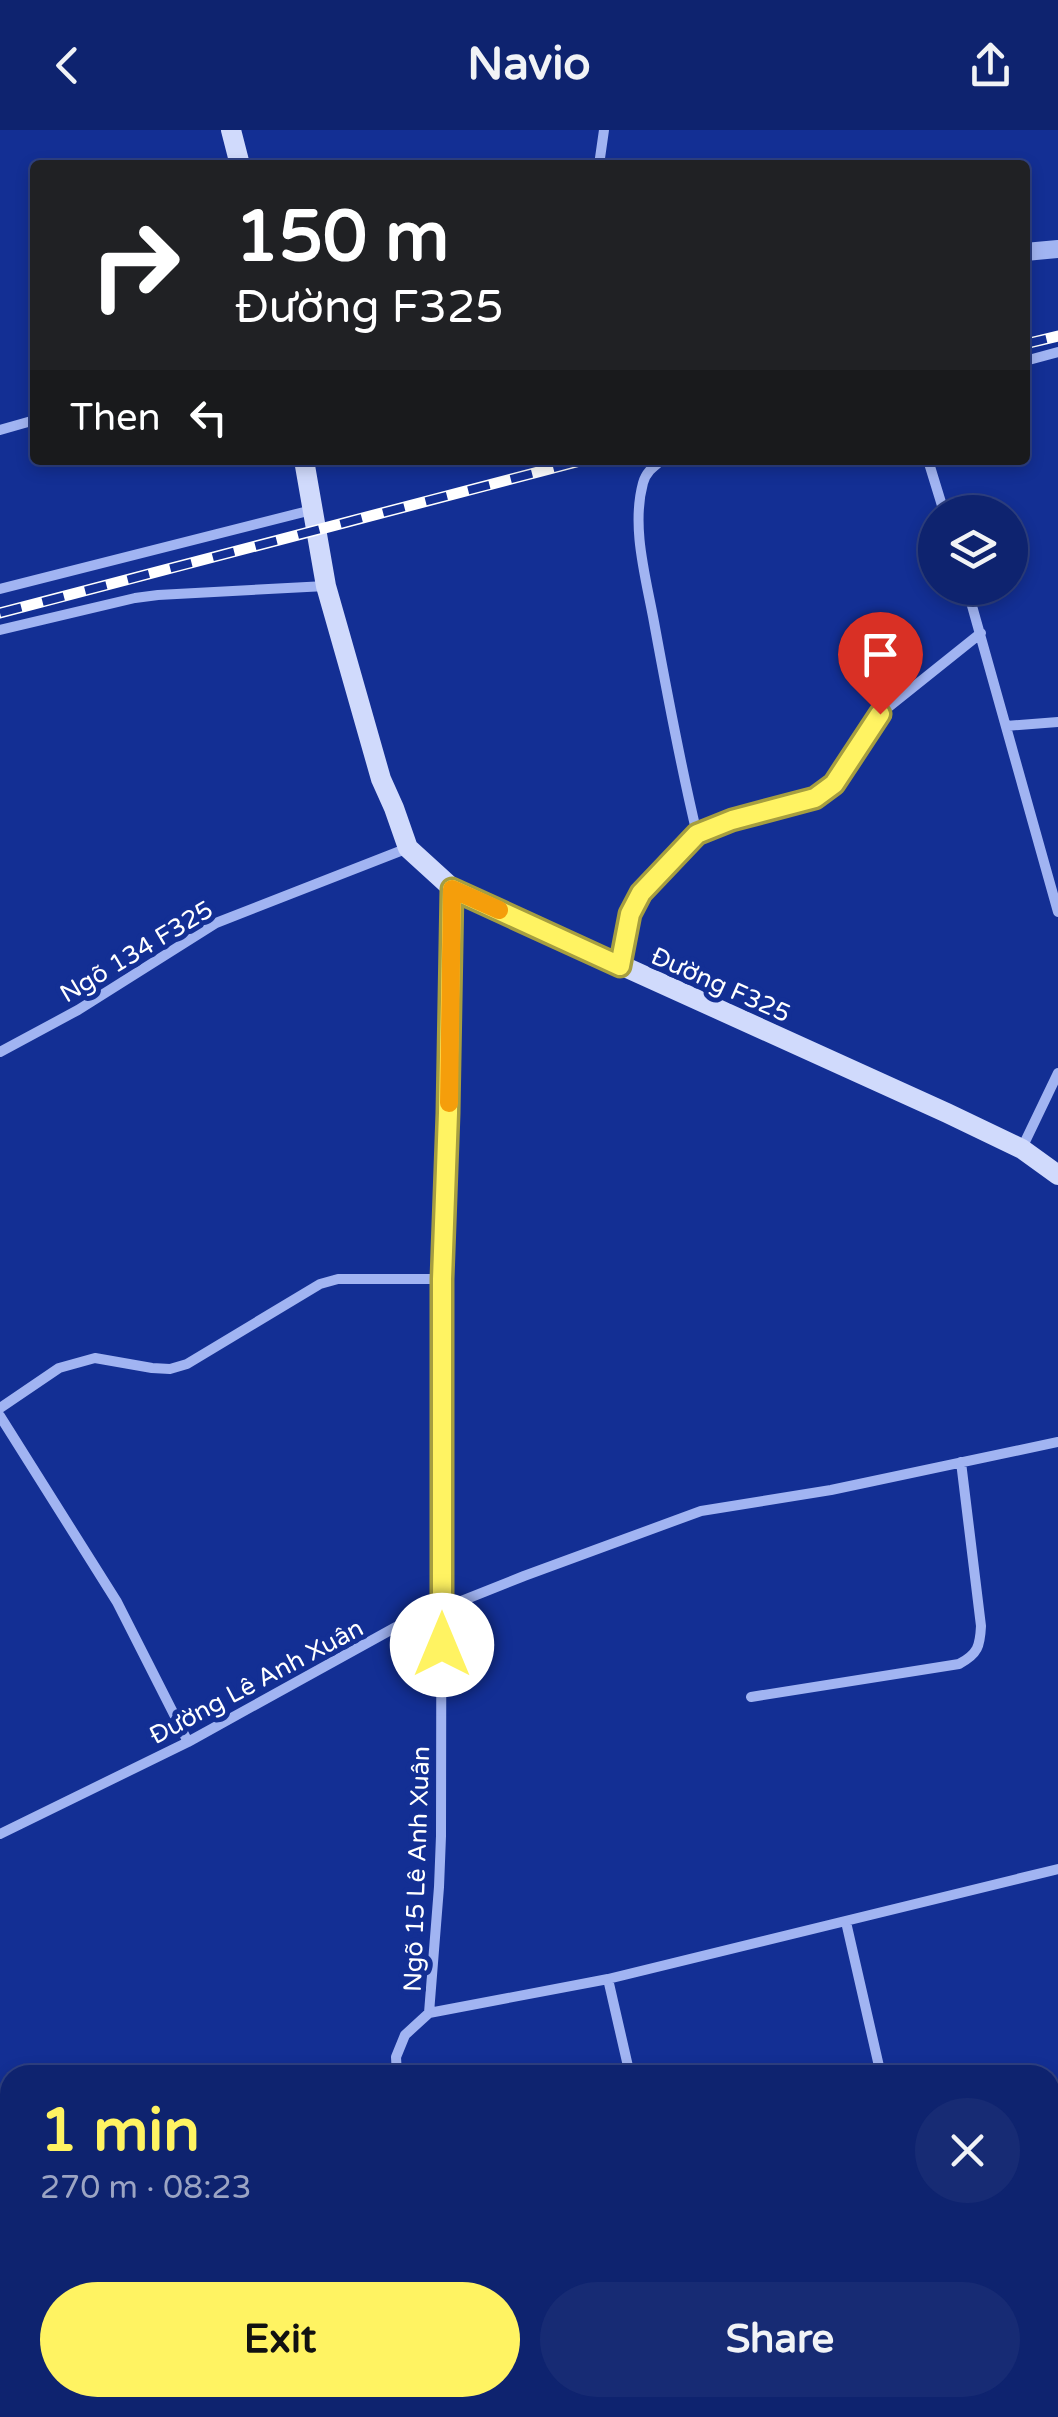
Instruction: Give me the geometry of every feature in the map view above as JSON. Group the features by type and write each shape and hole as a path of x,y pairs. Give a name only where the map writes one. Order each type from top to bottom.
{"main road":[{"path":"232,130 239,160"},
{"name":"Đường F325","path":"305,465 326,586 380,779 408,848 452,889 948,1113 1022,1149 1058,1175"}],"street":[{"path":"599,160 604,130"},
{"path":"1030,252 1058,249"},
{"path":"1030,360 1058,352"},
{"path":"0,430 30,421"},
{"path":"655,465 644,483 639,522 644,567 697,834"},
{"path":"930,465 939,495"},
{"path":"0,588 313,510"},
{"path":"0,630 135,598 326,586"},
{"path":"972,605 1057,906"},
{"path":"620,966 630,914 641,893 697,834 732,820 815,798 834,784 880,714 980,633"},
{"path":"1006,726 1058,722"},
{"name":"Ngõ 134 F325","path":"0,1052 78,1010 216,923 408,848"},
{"name":"Ngõ 15 Lê Anh Xuân","path":"429,2013 441,1853 442,1279 452,889"},
{"path":"1022,1149 1058,1072"},
{"path":"188,1742 116,1602 0,1412 60,1368 95,1358 152,1368 170,1369 187,1364 320,1284 338,1279 442,1279"},
{"name":"Đường Lê Anh Xuân","path":"0,1834 188,1742 396,1628 442,1607 701,1511 830,1490 1058,1442"},
{"path":"751,1697 960,1664 972,1658 980,1643 981,1626 961,1462"},
{"path":"396,2065 405,2035 429,2013 608,1979 1058,1869"},
{"path":"846,1922 879,2065"},
{"path":"608,1979 628,2065"}],"railway":[{"path":"1030,343 1058,336"},
{"path":"0,613 565,465"}],"slow traffic":[{"path":"449,1103 452,889 499,910"}],"route":[{"path":"442,1645 442,1279 452,889 620,966 630,914 641,893 697,834 732,820 815,798 834,784 880,714"}]}
